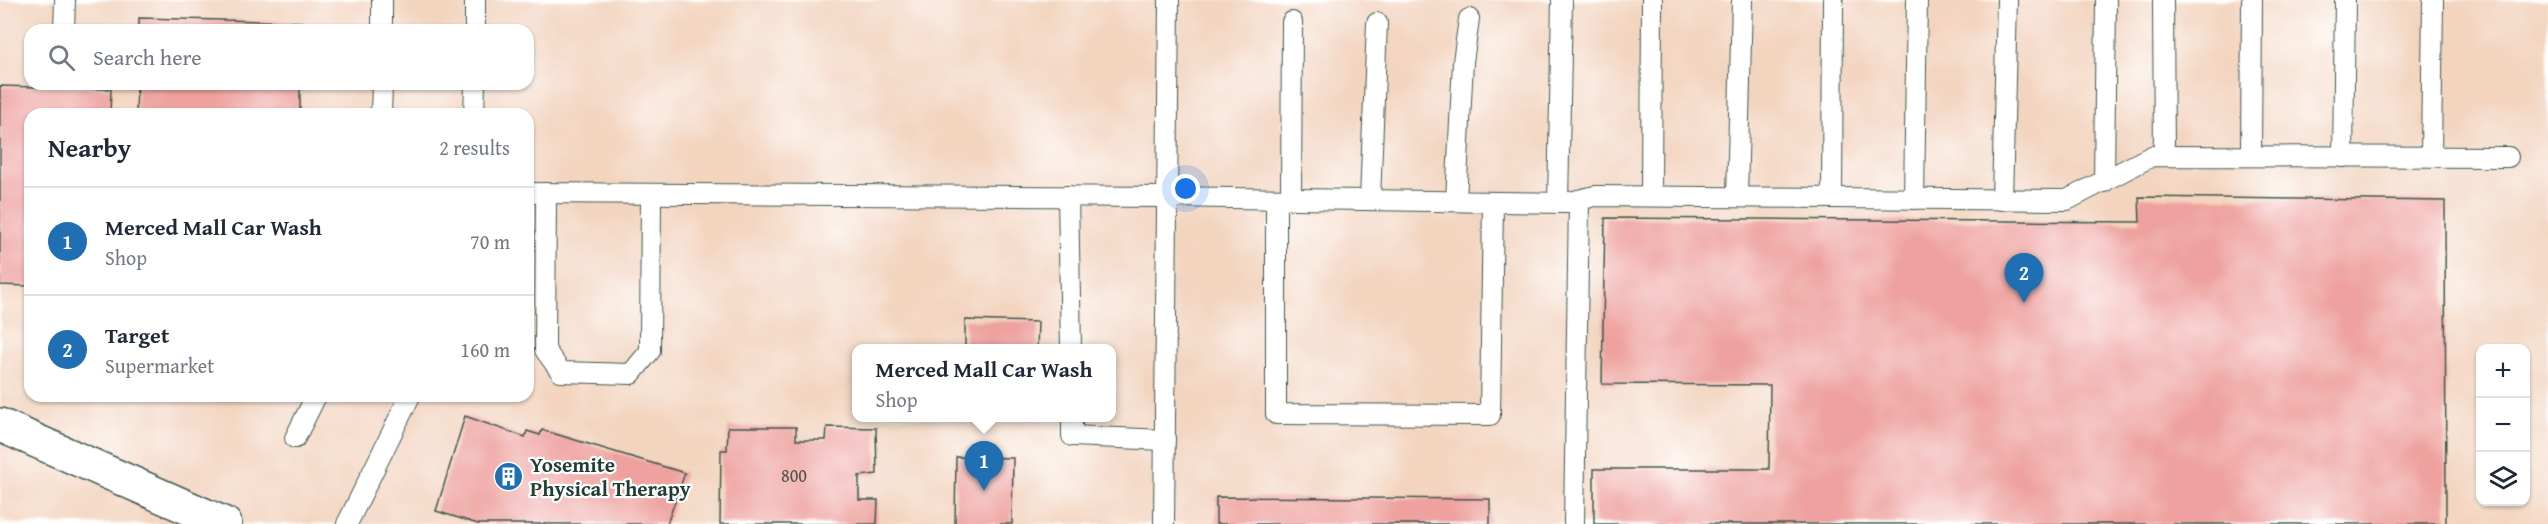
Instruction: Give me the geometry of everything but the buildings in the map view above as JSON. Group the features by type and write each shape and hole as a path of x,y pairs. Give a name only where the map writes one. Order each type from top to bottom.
{"street":[{"path":"0,425 225,524"}],"lane":[{"path":"64,24 65,0"},
{"path":"382,0 382,24"},
{"path":"475,0 475,24"},
{"path":"1164,524 1169,0"},
{"path":"1558,202 1562,0"},
{"path":"1651,196 1652,0"},
{"path":"1737,197 1742,0"},
{"path":"1832,198 1833,0"},
{"path":"1914,199 1917,0"},
{"path":"2002,200 2007,0"},
{"path":"2104,182 2106,0"},
{"path":"2163,0 2164,156"},
{"path":"2250,156 2252,0"},
{"path":"2343,157 2345,0"},
{"path":"2431,156 2433,0"},
{"path":"1456,201 1463,62 1469,19"},
{"path":"1292,22 1276,414 1490,415 1493,202"},
{"path":"1370,200 1377,22"},
{"path":"381,108 382,90"},
{"path":"474,108 475,90"},
{"path":"651,194 650,351 631,374 561,372 545,350 537,193 1068,196 1493,202 1558,202 1595,196 2067,200 2152,156 2508,157"},
{"path":"1068,196 1071,344"},
{"path":"1574,524 1579,200"},
{"path":"295,438 313,402"},
{"path":"347,524 407,402"},
{"path":"1072,422 1072,436 1165,440"}],"shaded area":[{"path":"0,0 2548,0 2548,524 14,524 0,518"}],"place":[{"name":"Target","path":"2024,303"},
{"name":"Yosemite Physical Therapy","path":"509,476"},
{"name":"Merced Mall Car Wash","path":"984,491"}]}
